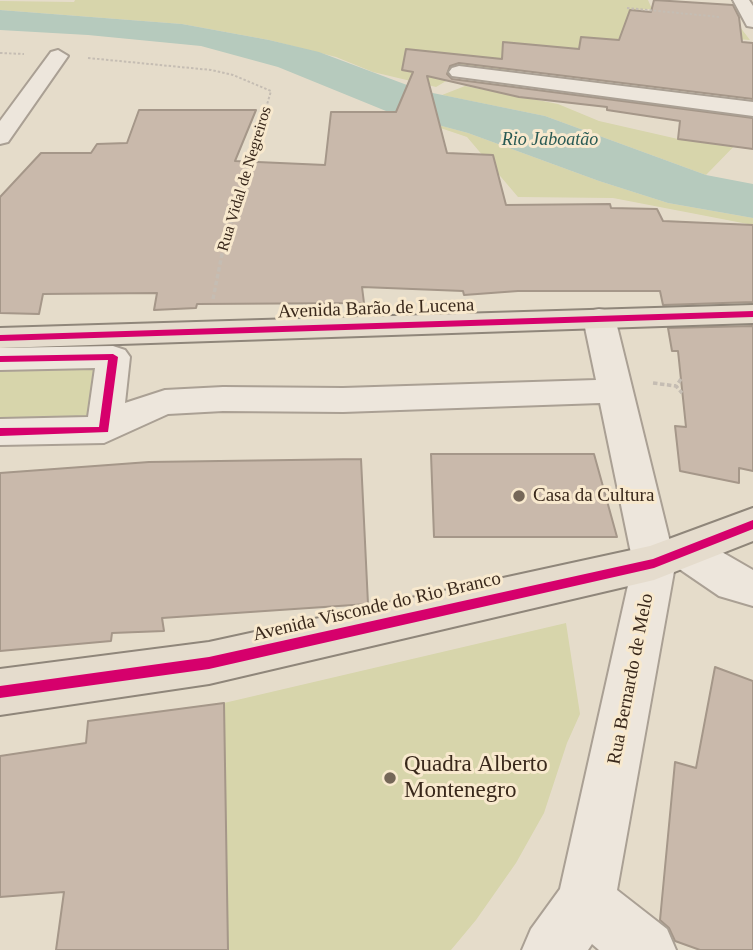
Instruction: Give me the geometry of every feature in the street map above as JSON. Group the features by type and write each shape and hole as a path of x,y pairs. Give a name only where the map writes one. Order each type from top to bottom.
{"main road":[{"name":"Avenida Barão de Lucena","path":"0,338 753,314"},
{"name":"Avenida Visconde do Rio Branco","path":"0,692 209,663 670,557 753,524"}],"street":[{"path":"0,137 58,56"},
{"path":"459,72 753,109"},
{"name":"Rua Bernardo de Melo","path":"552,950 586,902 670,557 615,391 599,318"},
{"path":"0,359 113,357 104,430"},
{"path":"0,432 104,430 133,413 165,402 223,399 343,400 615,391"},
{"path":"670,557 753,588"},
{"path":"586,902 646,950"}],"path":[{"path":"627,8 749,13"},
{"path":"681,379 676,386 682,393"}],"shaded area":[{"path":"648,0 652,9 631,10 629,15 740,27 750,40 663,34 538,72 468,68 436,87 373,72 336,57 269,40 182,24 0,10 0,1"},
{"path":"465,86 558,104 599,121 678,139 743,137 706,175 545,116 442,95"},
{"path":"402,115 468,133 668,203 753,218 753,225 613,198 518,197 467,137"},
{"path":"113,357 95,423 0,424 0,359"},
{"name":"Quadra Alberto Montenegro","path":"566,623 580,714 567,743 544,813 516,863 451,950 228,950 224,703"}],"water":[{"name":"Rio Jaboatão","path":"0,10 182,24 319,52 423,91 545,116 706,175 753,184 753,218 668,203 468,133 386,111 278,67 201,46 0,30"}],"building":[{"path":"654,0 733,5 739,17 742,42 753,43 753,99 459,63 450,66 447,74 452,79 753,118 753,149 678,139 680,121 607,110 607,107 519,97 427,76 447,153 493,155 506,205 610,204 611,208 657,209 663,221 753,225 753,302 663,305 660,291 518,291 464,295 463,291 362,287 364,303 197,304 196,308 154,310 157,293 43,294 39,314 0,313 0,197 41,153 91,153 97,144 127,143 139,110 256,110 235,161 325,165 331,112 396,112 413,72 402,70 406,49 502,59 503,42 579,49 581,37 619,40 630,10 651,12"},
{"path":"753,326 753,471 739,468 739,483 680,471 675,426 686,427 678,351 672,351 668,328"},
{"name":"Casa da Cultura","path":"431,454 594,454 617,537 434,537"},
{"path":"361,459 368,604 162,618 164,631 112,633 111,641 0,651 0,473 149,462"},
{"path":"715,667 753,681 753,950 700,950 675,941 669,928 660,920 675,762 696,768"},
{"path":"224,703 228,950 56,950 64,892 0,897 0,756 86,743 88,721"}],"cycle path":[{"path":"0,338 753,314"},
{"path":"0,359 113,357 104,430 0,432"},
{"path":"0,692 209,663 654,563 753,524"}],"place":[{"name":"Casa da Cultura","path":"519,496"},
{"name":"Quadra Alberto Montenegro","path":"390,778"}]}
